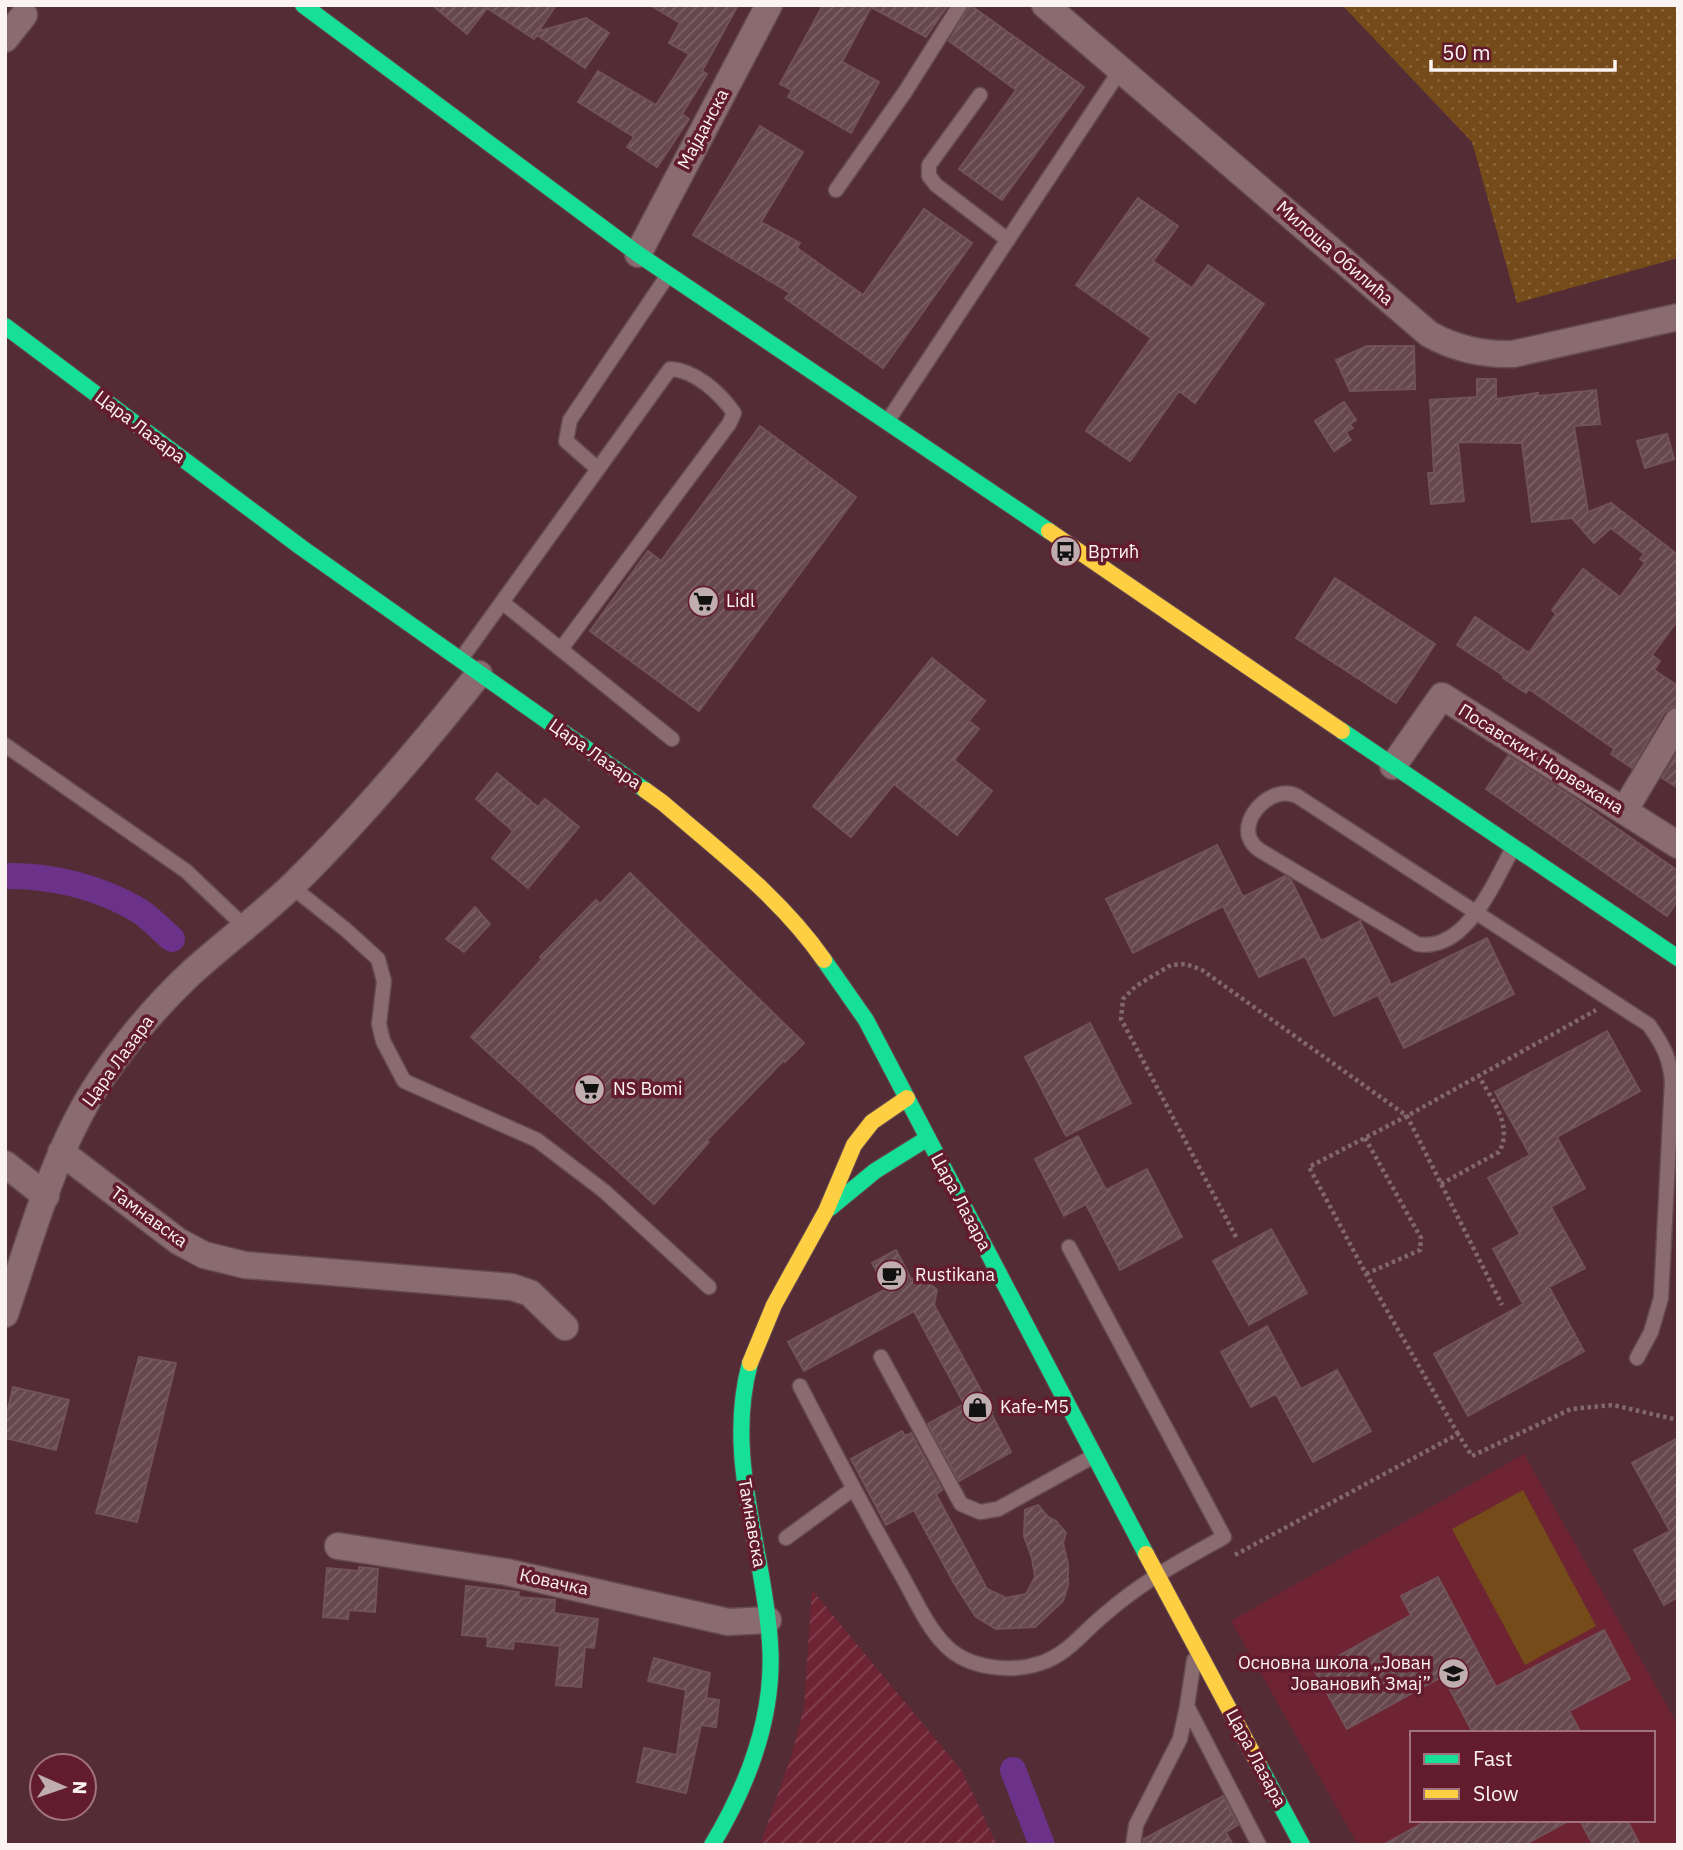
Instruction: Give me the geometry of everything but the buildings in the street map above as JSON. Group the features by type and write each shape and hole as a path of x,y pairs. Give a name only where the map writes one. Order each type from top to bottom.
{"street":[{"path":"303,5 638,254 888,420 1678,958"},
{"name":"Мајданска","path":"638,254 769,5"},
{"name":"Милоша Обилића","path":"1045,5 1429,334 1449,345 1491,355 1513,354 1678,317"},
{"path":"5,39 24,15"},
{"name":"Цара Лазара","path":"5,326 302,548 663,803 775,901 809,938 866,1020 1093,1456 1302,1845"},
{"name":"Цара Лазара","path":"5,1314 61,1152 101,1079 140,1027 188,976 292,887 359,818 422,746 470,667"},
{"name":"Посавских Норвежана","path":"1393,766 1442,696 1678,845"},
{"path":"1624,811 1678,721"},
{"path":"827,1210 857,1140 876,1118 907,1098"},
{"path":"827,1210 875,1171 928,1138"},
{"name":"Тамнавска","path":"61,1152 178,1241 204,1255 245,1265 512,1287 530,1293 565,1327"},
{"path":"5,1164 46,1196"},
{"name":"Тамнавска","path":"712,1845 740,1792 759,1740 771,1661 768,1620 746,1503 739,1445 741,1406 748,1369 760,1332 785,1282 827,1210"},
{"name":"Ковачка","path":"338,1546 506,1572 728,1622 768,1620"}],"lane":[{"path":"836,190 905,92 960,5"},
{"path":"888,420 1121,69"},
{"path":"980,95 929,165 929,176 936,185 1008,240"},
{"path":"598,469 566,440 570,420 669,274"},
{"path":"470,667 502,602 670,369 690,373 726,402 734,413 729,424 561,649"},
{"path":"502,602 672,739"},
{"path":"5,745 186,871 245,927"},
{"path":"1514,847 1476,912 1469,922 1452,936 1433,944 1418,944 1261,851 1252,844 1249,827 1268,797 1289,792 1476,912 1612,1001 1648,1026 1665,1048 1674,1072 1661,1298 1651,1332 1637,1358"},
{"path":"292,887 378,959 384,981 379,1024 383,1041 404,1081 537,1140 604,1191 709,1287"},
{"path":"800,1386 853,1489 933,1630 947,1647 979,1664 1017,1669 1042,1663 1062,1653 1103,1615 1157,1574 1224,1537 1069,1247"},
{"path":"881,1357 961,1504 980,1512 998,1509 1093,1456"},
{"path":"786,1538 853,1489"},
{"path":"1133,1845 1136,1825 1180,1739 1196,1645"},
{"path":"1187,1706 1259,1845"}],"path":[{"path":"1236,1237 1121,1019 1123,999 1136,986 1171,965 1194,966 1407,1116 1502,1305"},
{"path":"1612,1001 1407,1116 1309,1167 1366,1274 1472,1456 1571,1409 1613,1405 1678,1420"},
{"path":"1441,1184 1499,1152 1503,1145 1504,1125 1479,1076"},
{"path":"1365,1138 1421,1238 1422,1246 1420,1250 1366,1274"},
{"path":"1224,1537 1234,1555 1458,1434"}],"shaded area":[{"path":"1342,5 1678,5 1678,258 1517,303 1472,142"},
{"name":"Основна школа „Јован Јовановић Змај”","path":"1524,1454 1678,1725 1678,1845 1358,1845 1231,1621"},
{"path":"1523,1490 1596,1626 1525,1665 1452,1529"},
{"path":"812,1590 962,1771 997,1845 760,1845 792,1754 804,1707"}],"waterway":[{"path":"5,876 57,880 107,895 142,913 172,939"},
{"path":"1013,1770 1042,1845"}],"traffic: fast":[{"path":"303,5 638,254 1049,531"},
{"path":"5,326 302,548 645,790"},
{"path":"1342,731 1678,958"},
{"path":"824,960 866,1020 1146,1554"},
{"path":"830,1208 875,1171 928,1138"},
{"path":"712,1845 747,1773 756,1748 768,1696 770,1643 743,1468 741,1433 743,1398 750,1363"},
{"path":"1259,1765 1302,1845"}],"traffic: slow":[{"path":"1049,531 1342,731"},
{"path":"645,790 749,877 789,916 824,960"},
{"path":"750,1363 774,1305 826,1211 854,1145 872,1122 907,1098"},
{"path":"1146,1554 1259,1765"}],"place":[{"name":"Вртић","path":"1065,552"},
{"name":"Lidl","path":"703,601"},
{"name":"NS Bomi","path":"590,1089"},
{"name":"Rustikana","path":"892,1275"},
{"name":"Kafe-M5","path":"977,1407"},
{"name":"Основна школа „Јован Јовановић Змај”","path":"1454,1673"}]}
